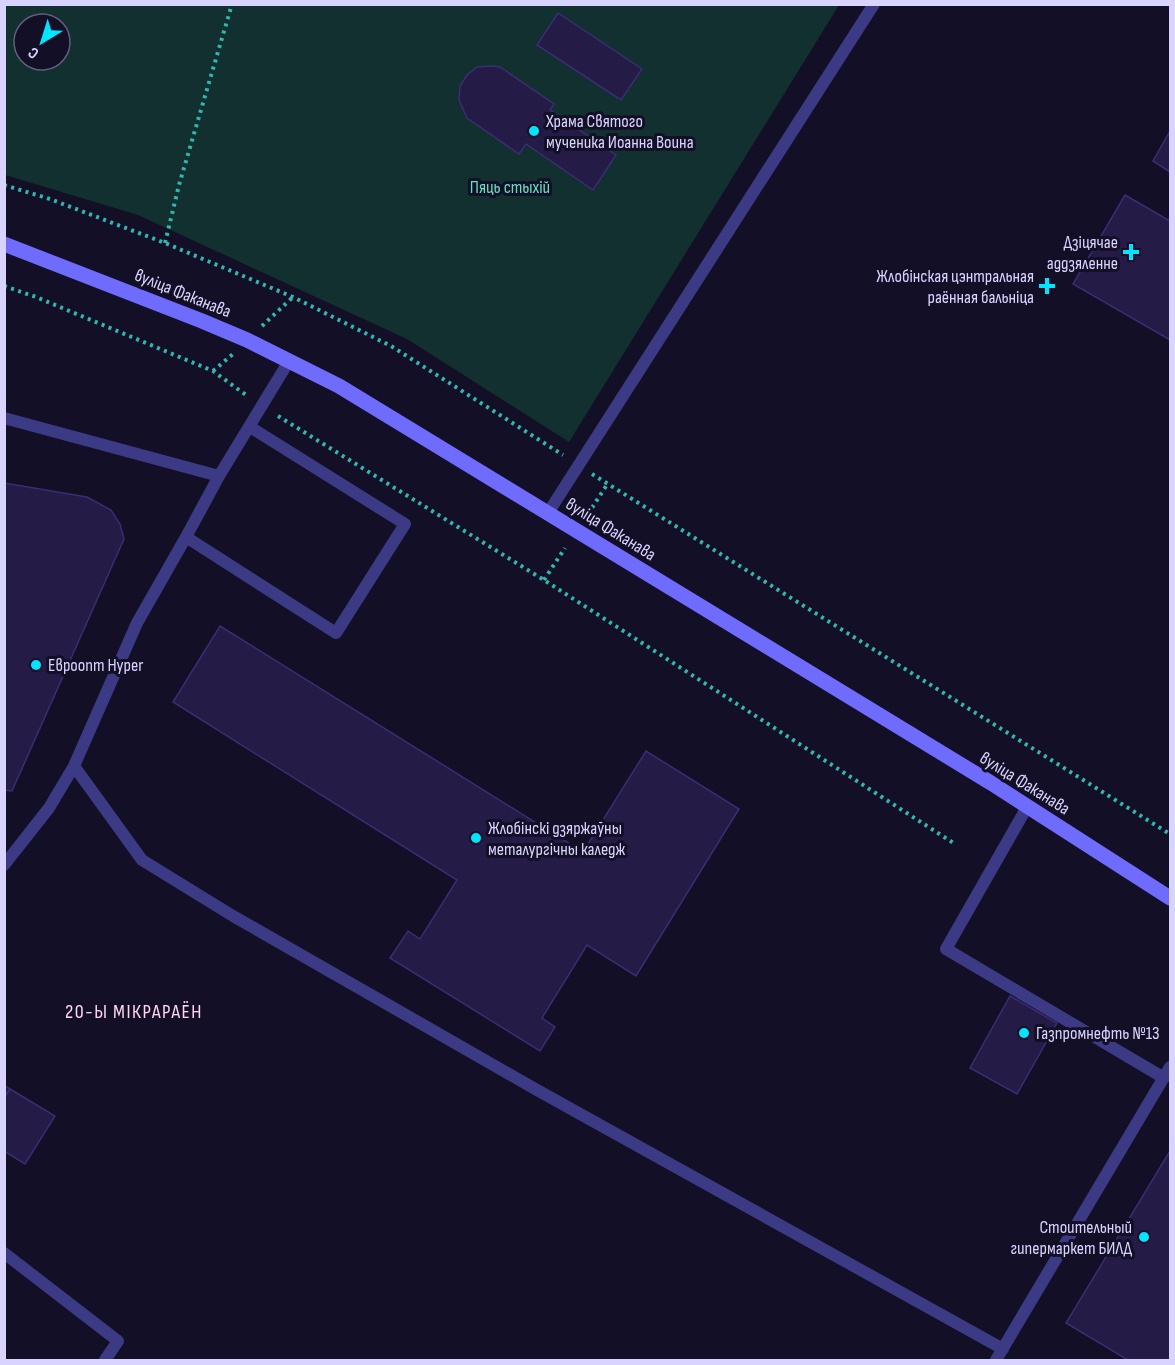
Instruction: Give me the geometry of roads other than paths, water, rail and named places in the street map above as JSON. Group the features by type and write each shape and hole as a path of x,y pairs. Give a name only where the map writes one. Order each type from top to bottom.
{"main road":[{"name":"вуліца Факанава","path":"4,244 202,321 339,386 1027,807 1170,898"}],"lane":[{"path":"548,513 874,4"},
{"path":"4,865 49,808 74,766 137,623 219,476 289,362"},
{"path":"4,418 219,476"},
{"path":"186,537 336,633 405,524 250,427"},
{"path":"74,766 142,860 234,916 537,1090 1003,1348"},
{"path":"996,1360 1168,1071 945,949 1027,807"},
{"path":"4,1253 118,1341 105,1360"}],"place":[{"name":"Храма Святого мученика Иоанна Воина","path":"534,131"},
{"name":"Дзіцячае аддзяленне","path":"1131,252"},
{"name":"Жлобінская цэнтральная раённая бальніца","path":"1047,286"},
{"name":"Евроопт Hyper","path":"36,665"},
{"name":"Жлобінскі дзяржаўны металургічны каледж","path":"476,838"},
{"name":"Газпромнефть №13","path":"1024,1033"},
{"name":"Стоительный гипермаркет БИЛД","path":"1144,1237"}],"district":[{"name":"20-Ы МІКРАРАЁН","path":"134,1011"}],"park label":[{"name":"Пяць стыхій","path":"510,187"}]}
